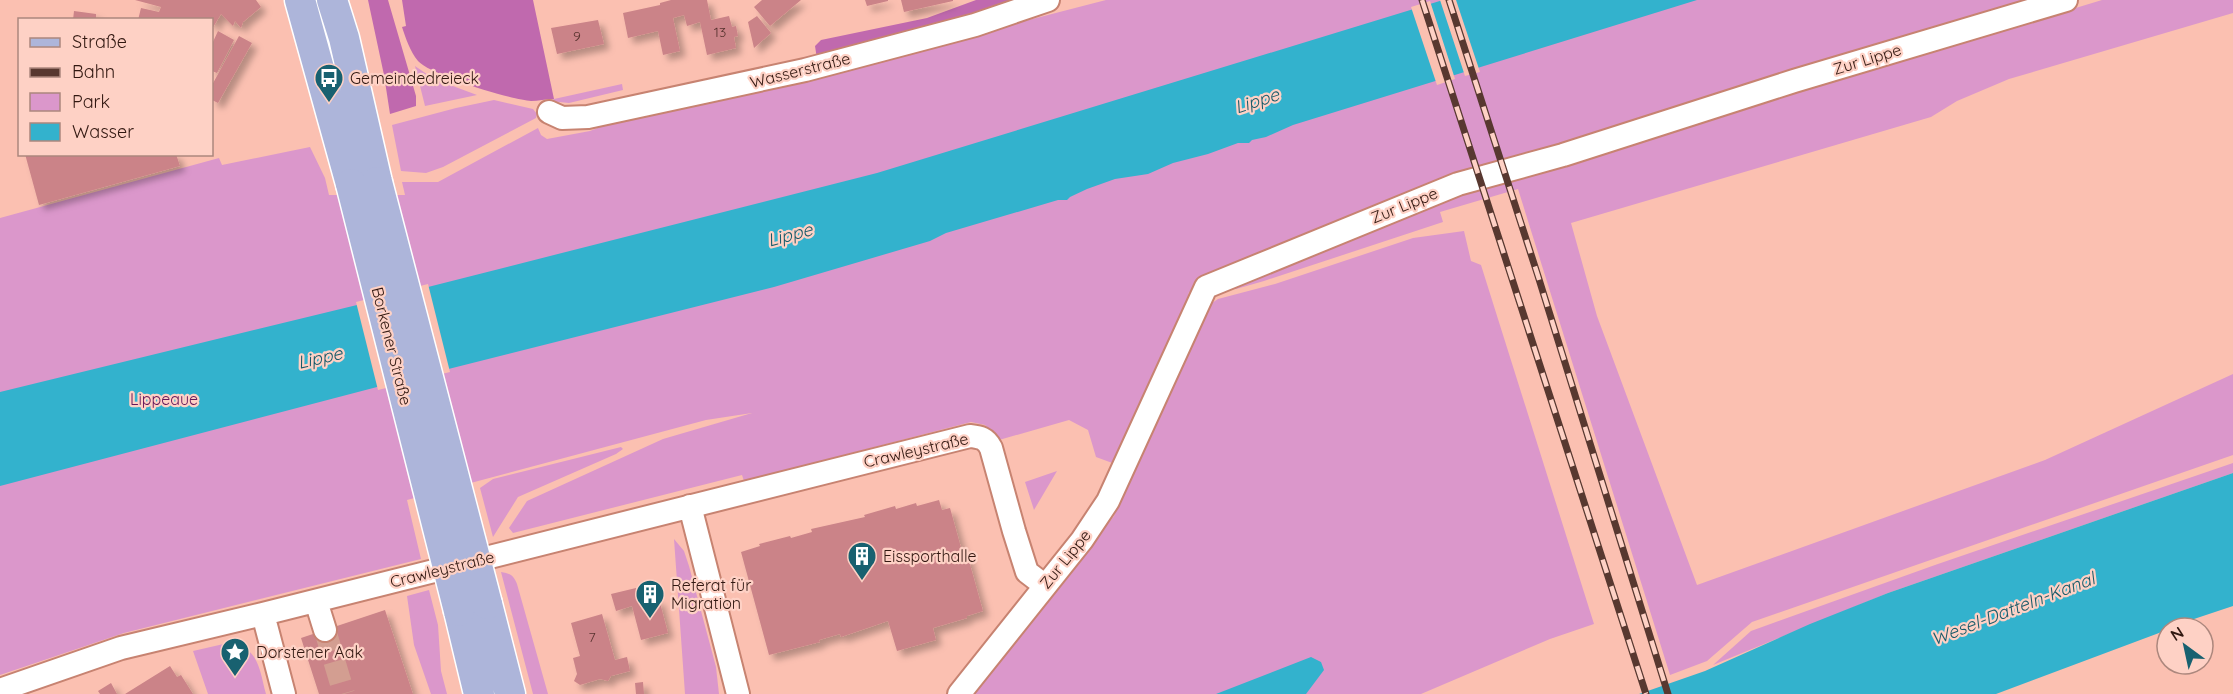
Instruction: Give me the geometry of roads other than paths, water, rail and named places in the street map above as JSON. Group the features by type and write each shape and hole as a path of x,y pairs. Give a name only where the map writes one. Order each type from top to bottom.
{"main road":[{"name":"Borkener Straße","path":"300,0 364,183 473,607 510,694"},
{"name":"Borkener Straße","path":"332,0 344,38 364,183"},
{"name":"Borkener Straße","path":"473,607 479,694"}],"street":[{"name":"Wasserstraße","path":"549,112 562,118 588,117 805,70 975,25 1048,0"},
{"name":"Zur Lippe","path":"959,694 1082,540 1108,501 1206,287 1458,184 1563,155 1794,81 2066,0"},
{"name":"Crawleystraße","path":"0,690 121,648 263,615 958,437 982,437 988,442 1027,572 1044,585"},
{"path":"690,506 738,694"},
{"path":"316,600 325,630"},
{"path":"263,615 284,694"}],"water":[{"name":"Lippe","path":"1443,0 1697,0 1293,125 1249,143 1238,143 1173,163 1148,174 1115,179 1087,189 1067,200 1058,200 946,233 930,241 774,287 377,387 0,486 0,392 357,305 877,173"},
{"name":"Wesel-Datteln-Kanal","path":"2233,473 2233,606 2203,616 2155,616 2155,634 1996,694 1639,694 1705,671 1810,624 1888,593"},
{"path":"1311,657 1321,662 1324,670 1306,694 1216,694"}],"tunnel":[{"path":"325,630 344,694"}],"railway":[{"path":"1422,0 1646,694"},
{"path":"1449,0 1538,276 1668,694"}],"place":[{"name":"Gemeindedreieck","path":"329,104"},
{"name":"Eissporthalle","path":"862,582"},
{"name":"Referat für Migration","path":"650,620"},
{"name":"Dorstener Aak","path":"235,678"}],"park label":[{"name":"Lippeaue","path":"164,399"}]}
